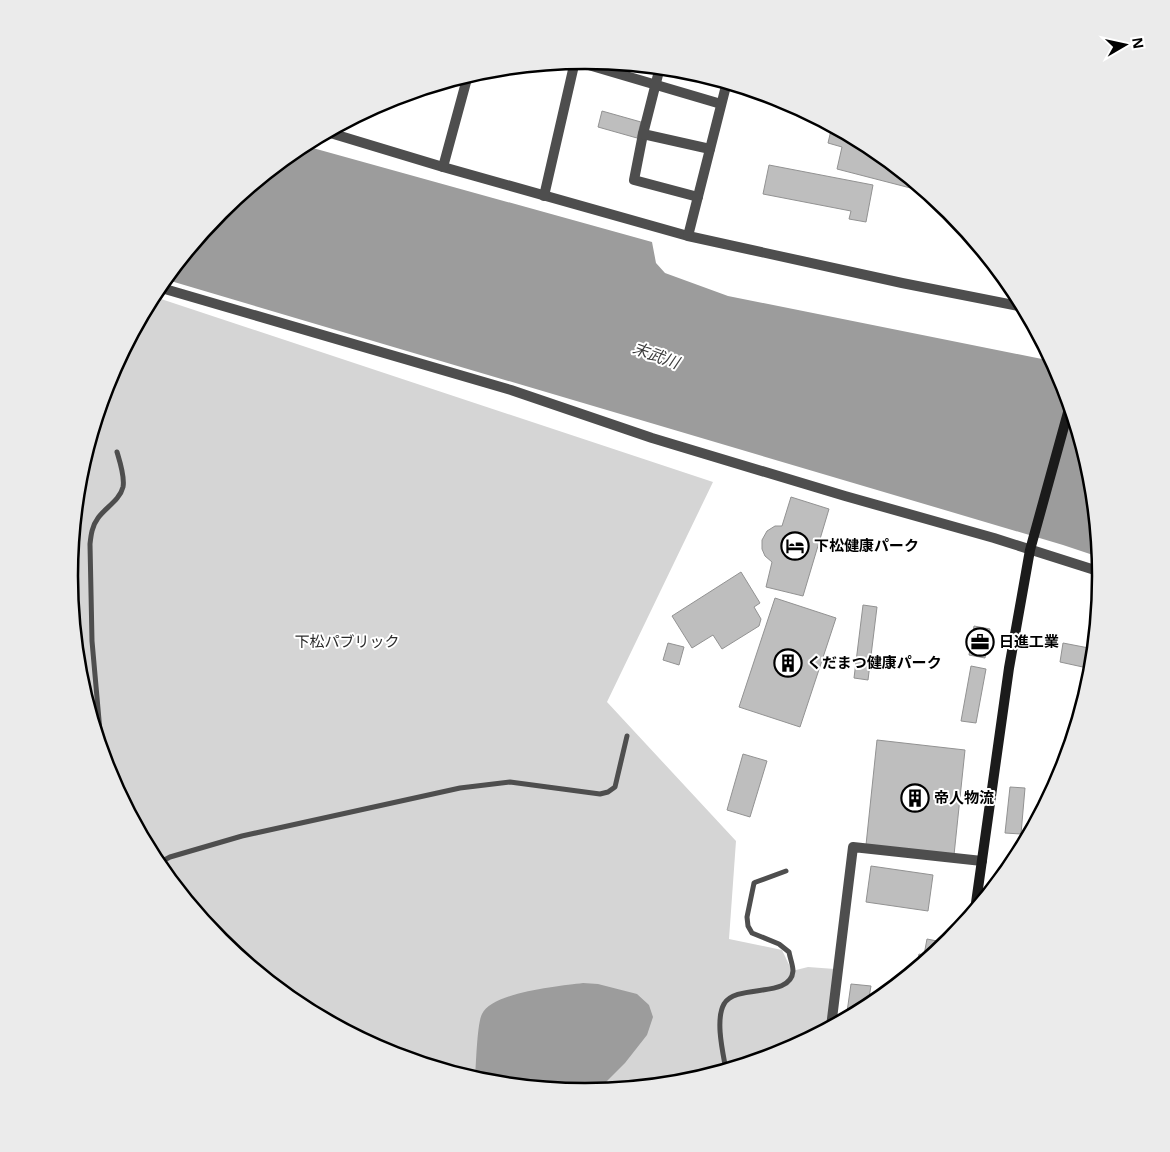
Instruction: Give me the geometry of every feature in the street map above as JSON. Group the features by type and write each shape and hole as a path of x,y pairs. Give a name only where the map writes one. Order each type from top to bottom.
{"main road":[{"path":"978,896 1009,668 1030,550 1066,418"}],"street":[{"path":"544,196 573,69"},
{"path":"604,70 721,104"},
{"path":"658,74 643,134 634,180 698,196"},
{"path":"443,168 466,83"},
{"path":"688,236 724,89"},
{"path":"643,134 710,149"},
{"path":"335,135 443,168 688,236 902,283 1014,305"},
{"path":"166,289 502,387 652,438 845,496 994,538 1092,569"},
{"path":"832,1019 853,847 982,861"}],"lane":[{"path":"99,720 92,642 90,544 92,529 96,520 123,488 117,452"},
{"path":"164,860 242,836 460,788 510,782 600,794 608,792 615,787 627,736"},
{"path":"725,1063 720,1030 721,1013 730,997 782,986 790,980 793,973 789,952 779,944 752,933 748,926 747,917 756,882 786,871"}],"green space":[{"name":"下松パブリック","path":"160,299 713,482 607,702 736,841 729,939 782,950 792,971 808,967 835,969 828,1021 779,1045 716,1066 684,1074 618,1082 552,1082 486,1074 454,1066 391,1045 331,1015 303,998 276,978 226,935 183,885 163,858 130,800 116,770 95,707 87,675 82,642 78,576 79,543 87,477 95,445 116,382 130,352"}],"water":[{"name":"末武川","path":"313,148 652,242 656,263 665,273 728,296 1043,359 1065,413 1083,477 1091,554 172,281 226,217 276,174"},
{"path":"583,983 598,984 637,994 649,1005 653,1017 647,1035 625,1063 606,1082 552,1082 519,1079 475,1071 480,1019 488,1006 512,995 544,988"}],"building":[{"path":"602,111 641,122 637,138 598,127"},
{"path":"830,132 867,154 911,188 837,169 842,147 828,143"},
{"path":"769,165 873,185 866,222 849,219 851,211 763,194"},
{"path":"791,497 829,509 803,596 766,587 772,562 765,556 762,549 762,540 767,531 775,526 782,526"},
{"path":"741,572 760,603 754,607 761,619 759,626 722,649 713,635 692,648 672,616"},
{"name":"くだまつ健康パーク","path":"775,598 836,618 800,727 739,707"},
{"path":"863,605 877,607 868,680 854,678"},
{"name":"日進工業","path":"974,626 990,629 985,658 969,655"},
{"path":"668,643 684,647 679,665 663,660"},
{"path":"1063,643 1087,648 1084,667 1060,662"},
{"path":"971,666 986,669 976,723 961,721"},
{"name":"帝人物流","path":"877,740 965,750 954,855 866,845"},
{"path":"743,754 767,761 750,817 727,810"},
{"path":"1010,787 1025,788 1021,834 1005,833"},
{"path":"871,866 933,875 928,911 866,902"},
{"path":"927,939 937,941 925,952"},
{"path":"851,984 871,986 869,996 847,1010"}],"place":[{"name":"下松健康パーク","path":"795,546"},
{"name":"日進工業","path":"980,642"},
{"name":"くだまつ健康パーク","path":"788,663"},
{"name":"帝人物流","path":"915,798"}]}
